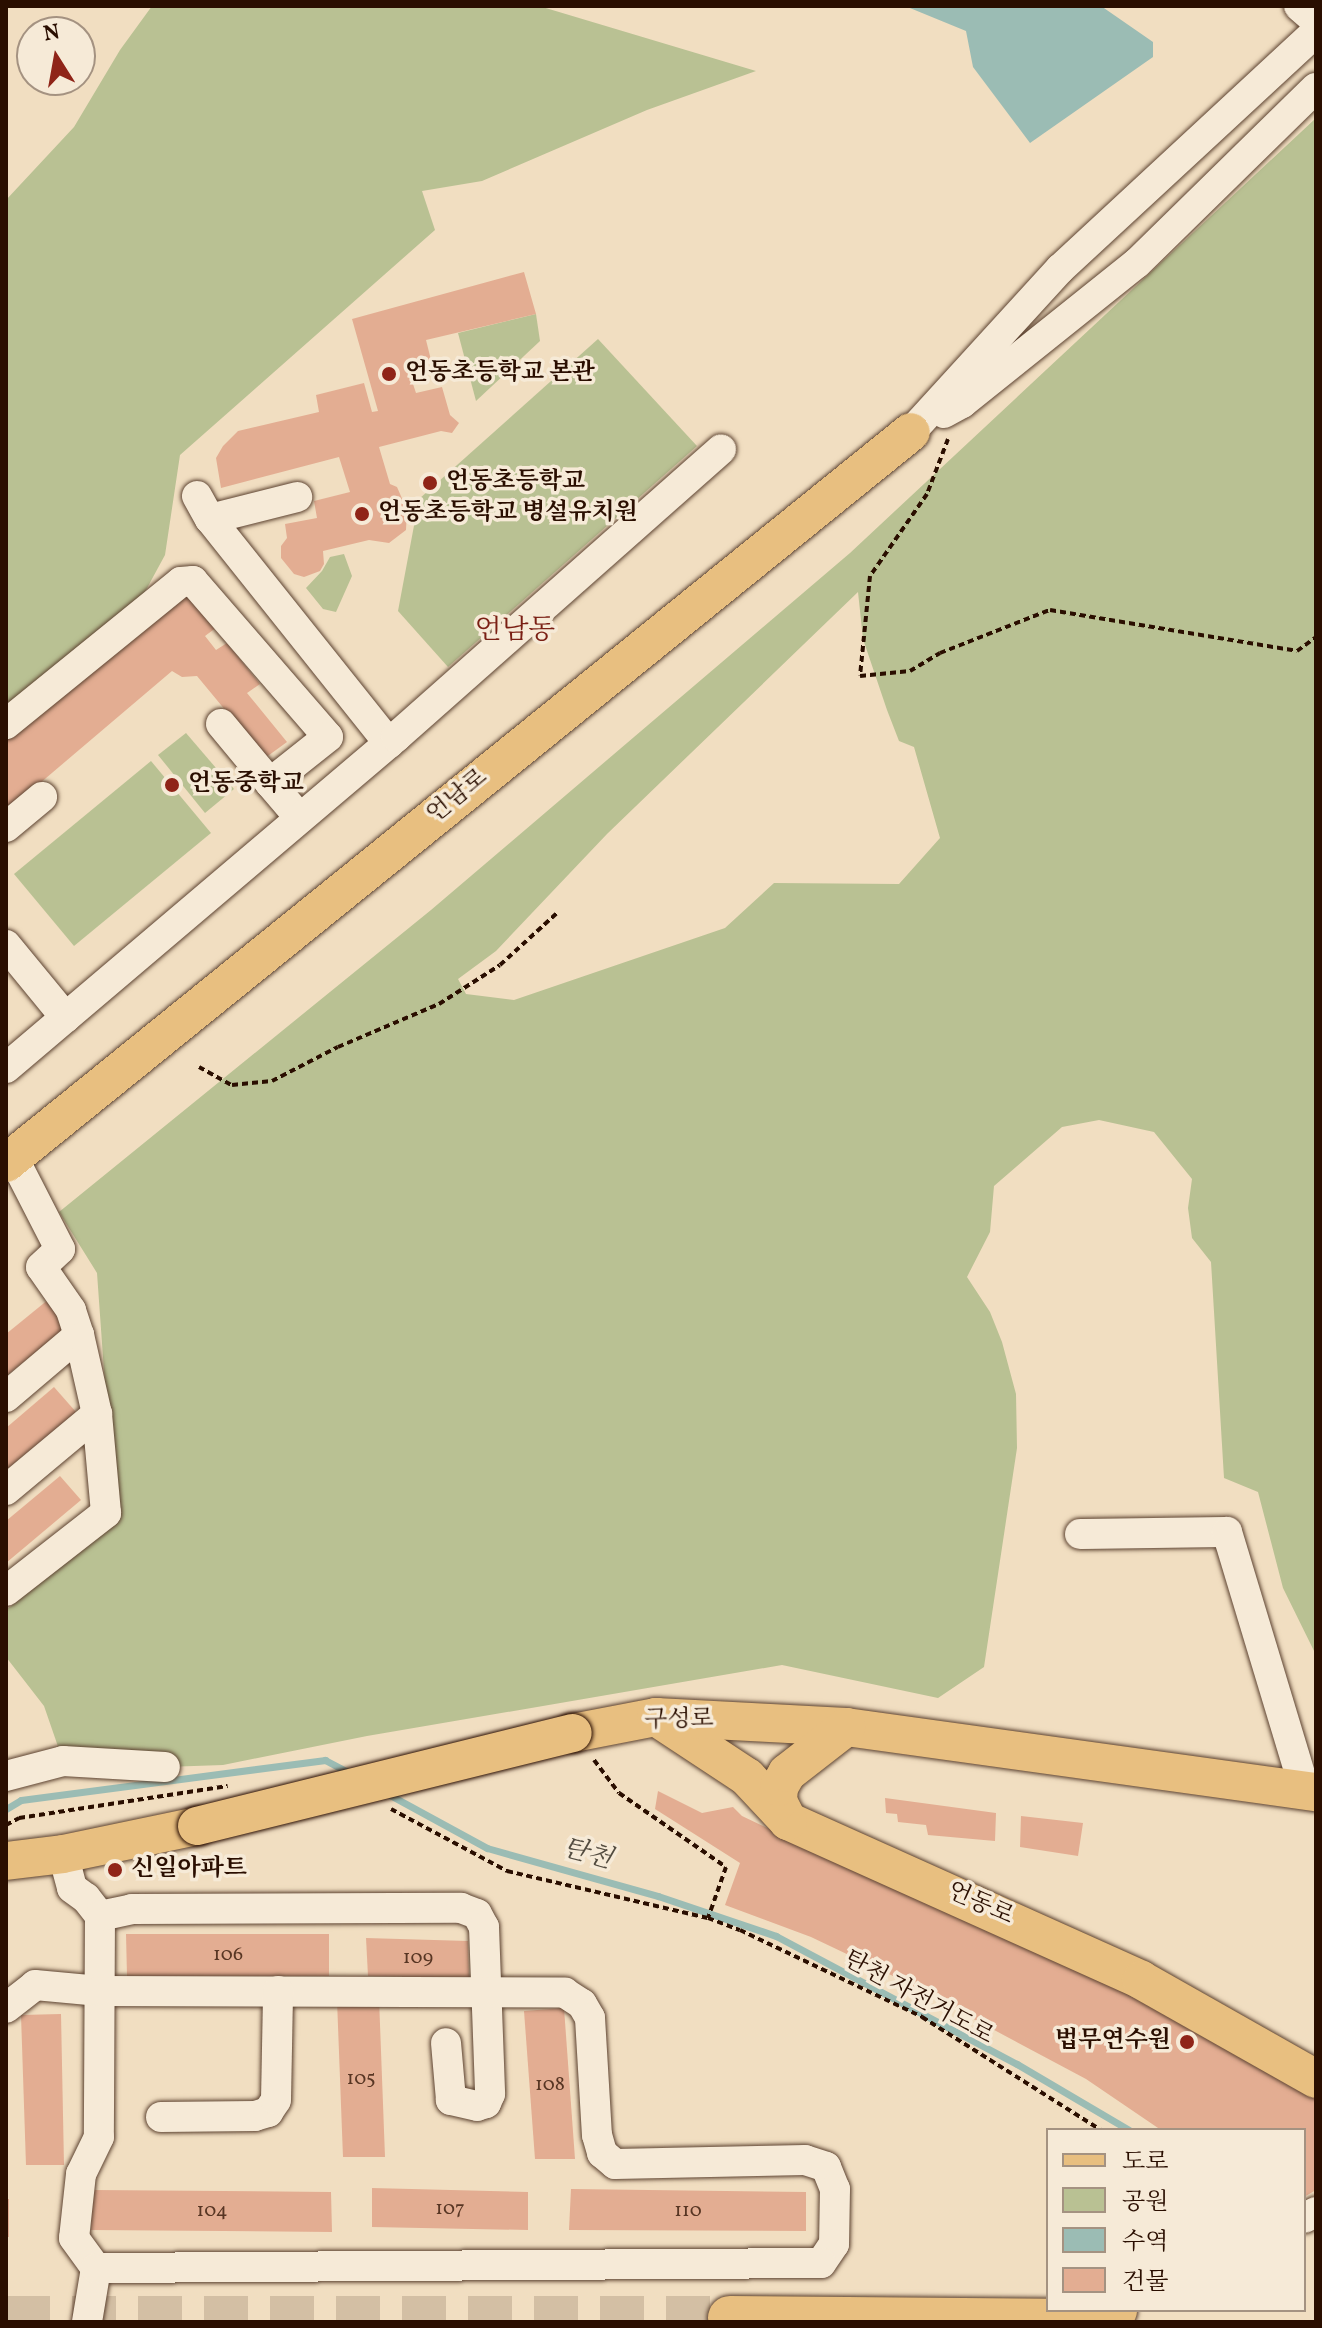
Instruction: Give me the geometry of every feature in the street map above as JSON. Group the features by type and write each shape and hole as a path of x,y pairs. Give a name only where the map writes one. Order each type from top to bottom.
{"highway":[{"path":"730,2318 1050,2321 1103,2312"}],"main road":[{"name":"언남로","path":"9,1160 911,432"},
{"name":"구성로","path":"6,1861 63,1854 197,1826 573,1733 656,1717 846,1727 1310,1792"},
{"name":"언동로","path":"656,1717 747,1777 788,1821 1141,1980 1316,2079"},
{"path":"788,1821 778,1801 779,1787 787,1773 846,1727"}],"street":[{"path":"1299,6 1316,21"},
{"path":"911,432 1060,269 1316,32"},
{"path":"911,432 962,403 1137,263 1316,88"},
{"path":"6,1068 389,743 721,449"},
{"path":"297,497 203,508 389,743"},
{"path":"6,724 181,582 193,581 328,737 270,783"},
{"path":"221,724 300,818"},
{"path":"6,827 42,797"},
{"path":"6,945 66,1018"},
{"path":"6,1591 106,1513 97,1414 79,1335 71,1310 41,1267 60,1249 9,1160"},
{"path":"6,1397 79,1335"},
{"path":"6,1490 97,1414"},
{"path":"1080,1534 1227,1532 1310,1792"},
{"path":"6,1776 63,1761 165,1767"},
{"path":"63,1854 72,1888 86,1898 100,1916 99,2137 81,2174 74,2238 96,2268 87,2322"},
{"path":"100,1916 132,1909 461,1908 477,1914 484,1927 490,2094 486,2103 477,2106 451,2100 446,2043"},
{"path":"6,2008 35,1985 100,1991 565,1993 582,2004 590,2018 597,2135 602,2153 615,2164 805,2160 826,2167 835,2189 834,2244 821,2263 96,2268"},
{"path":"161,2117 255,2116 268,2112 276,2100 278,1991"}],"path":[{"path":"962,403 927,494 870,576 860,676 910,671 940,653 1050,610 1297,651 1316,637"},
{"path":"199,1067 232,1085 272,1081 338,1047 439,1004 500,965 558,912"},
{"path":"573,1733 619,1793 726,1867 708,1918"},
{"path":"6,1825 19,1818 241,1784"},
{"name":"탄천 자전거도로","path":"385,1805 507,1871 708,1918 922,2017 1098,2128"}],"green space":[{"path":"152,6 539,6 756,71 647,110 482,181 422,191 435,230 180,455 165,555 140,601 6,711 6,200 74,127 93,96 96,96 96,90"},
{"path":"1316,118 1316,1655 1283,1588 1258,1492 1224,1478 1211,1262 1192,1238 1188,1208 1192,1179 1154,1132 1099,1120 1062,1127 994,1186 990,1232 967,1277 990,1312 1002,1342 1016,1394 1017,1448 984,1667 938,1698 782,1665 367,1736 223,1765 165,1767 63,1761 44,1706 6,1657 6,1610 115,1525 97,1273 59,1212 431,910 850,553","holes":["858,592 863,639 899,741 914,747 940,838 899,884 774,883 725,928 514,1000 466,994 458,979 496,951 607,834"]},
{"path":"536,314 540,341 476,401 458,333"},
{"path":"598,339 697,446 448,667 398,611 419,499"},
{"path":"344,554 352,576 336,612 323,609 306,588 330,557"},
{"path":"186,733 234,789 205,813 158,755"},
{"path":"151,761 211,833 74,946 14,874"}],"water":[{"path":"905,6 1101,6 1153,42 1153,57 1030,143 973,67 966,31"}],"building":[{"name":"언동초등학교 본관","path":"524,272 536,314 426,340 431,360 407,366 416,393 442,387 450,415 459,423 452,433 441,431 379,447 390,484 397,487 407,510 406,530 389,543 369,540 323,551 324,564 320,571 304,577 294,574 281,558 281,546 287,538 285,524 317,518 314,501 350,492 339,457 221,488 216,458 223,446 238,431 319,412 316,395 364,383 372,412 378,411 352,319"},
{"path":"183,590 217,627 205,636 216,650 227,643 260,684 247,693 287,742 265,758 197,676 182,677 172,671 6,812 6,736"},
{"path":"49,1299 71,1324 6,1376 6,1334"},
{"path":"54,1387 76,1412 6,1470 6,1428"},
{"path":"60,1476 81,1500 6,1563 6,1521"},
{"path":"658,1791 702,1813 733,1807 742,1816 877,1880 1103,1979 1316,2098 1316,2190 1306,2196 1306,2128 1158,2128 1086,2079 893,1976 811,1937 725,1905 740,1863 655,1809"},
{"path":"885,1798 996,1813 995,1841 928,1835 926,1825 898,1822 897,1814 886,1813"},
{"path":"1021,1816 1083,1823 1078,1856 1020,1847"},
{"path":"126,1934 329,1934 329,1976 127,1976"},
{"path":"366,1938 468,1941 469,1978 368,1976"},
{"path":"379,1998 385,2157 343,2157 337,2000"},
{"path":"564,2008 575,2159 535,2159 524,2011"},
{"path":"61,2014 64,2165 26,2165 21,2015"},
{"path":"372,2188 528,2192 528,2230 372,2227"},
{"path":"571,2189 806,2192 806,2231 569,2230"},
{"path":"92,2190 331,2192 332,2232 91,2230"},
{"path":"6,2199 9,2199 9,2237 6,2237"}],"waterway":[{"name":"탄천","path":"6,1809 21,1800 325,1760 349,1773"},
{"name":"탄천","path":"388,1794 487,1848 658,1896 776,1936 1017,2064 1126,2128"}],"tunnel":[{"path":"6,2318 730,2318"}],"place":[{"name":"언동초등학교 본관","path":"389,374"},
{"name":"언동초등학교","path":"430,483"},
{"name":"언동초등학교 병설유치원","path":"362,514"},
{"name":"언동중학교","path":"172,785"},
{"name":"신일아파트","path":"115,1870"},
{"name":"법무연수원","path":"1187,2042"}],"district":[{"name":"언남동","path":"515,631"}]}
